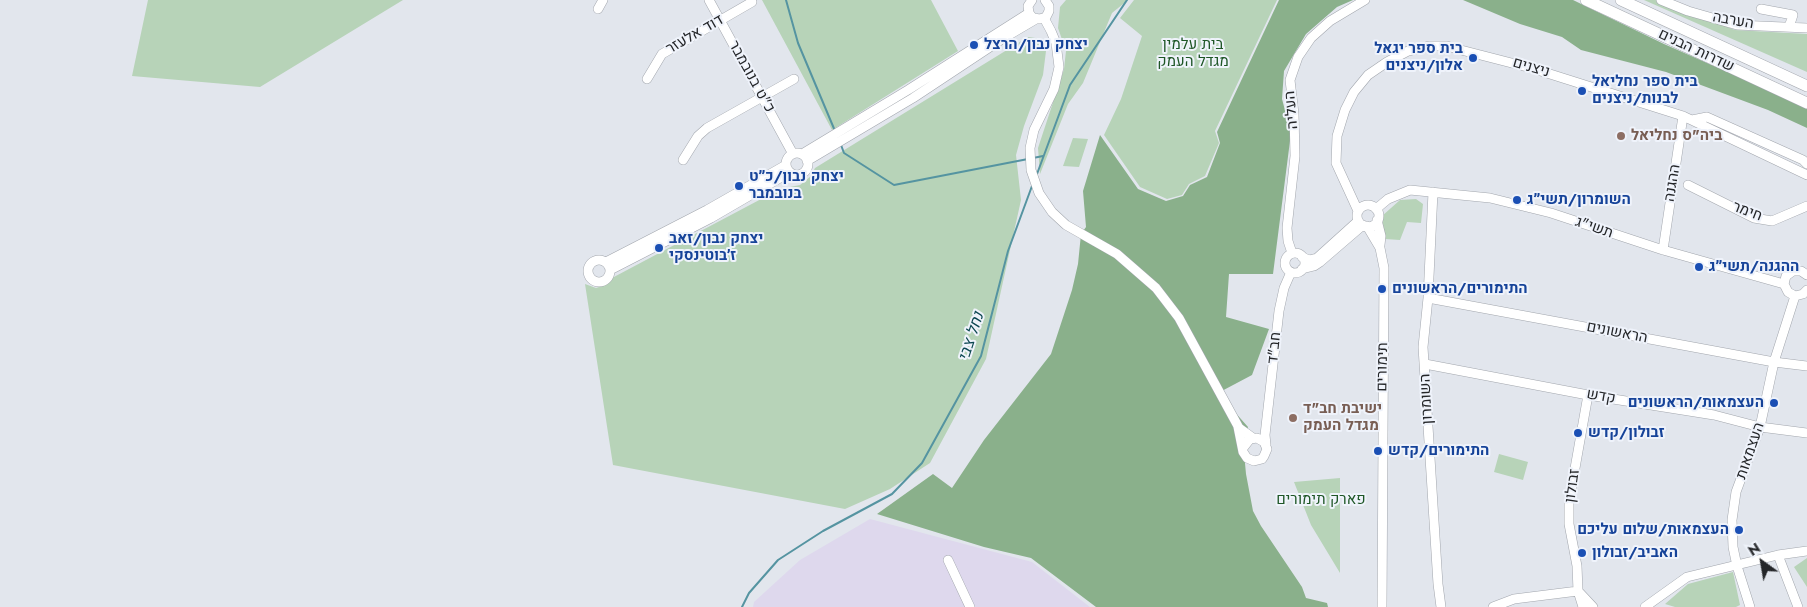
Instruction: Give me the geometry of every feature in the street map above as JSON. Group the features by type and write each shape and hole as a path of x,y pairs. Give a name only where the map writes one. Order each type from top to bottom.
{"main road":[{"name":"שדרות הבנים","path":"1586,0 1807,103"},
{"name":"שדרות הבנים","path":"1621,0 1807,86"}],"street":[{"path":"598,8 603,0"},
{"name":"כ\"ט בנובמבר","path":"709,0 762,97 801,156"},
{"path":"1029,13 1028,6 1032,0"},
{"name":"העליה","path":"1292,253 1288,241 1287,228 1295,156 1294,114 1290,80 1298,57 1311,38 1330,21 1365,0"},
{"name":"הערבה","path":"1661,0 1688,11 1737,25 1807,28"},
{"name":"דוד אלעזר","path":"647,79 662,54 752,2"},
{"path":"788,168 788,158 801,156 913,98 1002,39 1048,14 1050,2"},
{"path":"1761,9 1793,15 1789,27"},
{"path":"1029,13 1040,18 1052,30 1056,43 1059,67 1054,89 1034,130 1030,148 1032,170 1039,193 1052,212 1066,225 1117,254 1156,288 1172,307 1187,330 1236,423 1245,455 1247,458 1258,461 1264,456 1266,445 1261,439 1254,438 1243,431 1236,423"},
{"path":"801,156 1029,13"},
{"name":"ניצנים","path":"1362,221 1336,163 1337,136 1345,110 1354,92 1368,75 1387,62 1408,52 1430,46 1447,46 1531,68 1683,116 1807,175"},
{"path":"683,160 698,136 707,128 794,79"},
{"name":"ההגנה","path":"1663,250 1683,116"},
{"path":"1692,120 1708,117 1803,160 1807,164"},
{"path":"788,168 796,174 802,173 807,168 801,156"},
{"path":"608,266 712,207 788,168"},
{"name":"חימר","path":"1688,185 1754,218 1772,221 1807,206"},
{"name":"ניצנים","path":"1348,188 1366,205"},
{"name":"תשי\"ג","path":"1376,209 1388,199 1410,190 1490,198 1551,213 1663,250 1784,284"},
{"name":"השומרון","path":"1433,192 1424,347 1441,607"},
{"path":"1302,256 1298,253 1292,253 1286,257 1284,264 1288,271 1296,273 1320,262 1362,221 1362,207 1371,205 1378,212 1375,223 1362,221 1317,258 1309,260 1302,256"},
{"name":"תימורים","path":"1377,220 1381,236 1380,248 1384,268 1382,607"},
{"name":"תימורים","path":"1362,221 1380,248"},
{"path":"1302,256 1304,262 1302,269"},
{"path":"1807,272 1793,271 1786,276 1784,284 1788,292 1795,296 1803,294 1807,290"},
{"name":"חב\"ד","path":"1266,445 1266,426 1279,311 1284,288 1291,272"},
{"name":"העצמאות","path":"1750,607 1733,547 1732,526 1736,492 1760,427 1774,362 1795,296"},
{"name":"הראשונים","path":"1428,298 1774,362 1807,366"},
{"name":"קדש","path":"1425,364 1588,395 1714,415 1760,427 1807,433"},
{"name":"זבולון","path":"1583,607 1578,591 1577,566 1570,524 1569,502 1588,395"},
{"path":"1243,448 1246,441 1260,435 1266,426"},
{"path":"1645,607 1687,577 1778,555 1807,551"},
{"path":"1778,555 1798,607"},
{"path":"948,560 970,607"},
{"path":"1493,607 1514,599 1578,591 1593,607"}],"shaded area":[{"path":"870,519 1032,562 1090,607 753,607 754,602 800,560"}],"green space":[{"path":"148,0 403,0 260,87 132,76"},
{"path":"762,0 931,0 958,51 832,130"},
{"path":"1066,0 1128,0 1112,13 1083,83 1068,104 1040,174 1038,148 1064,69 1066,51 1058,28 1060,7"},
{"name":"בית עלמין מגדל העמק","path":"1134,0 1277,0 1215,131 1219,143 1205,176 1189,184 1182,195 1167,199 1140,187 1104,135 1121,99 1142,36 1120,18"},
{"path":"1279,0 1353,0 1337,7 1306,34 1284,71 1282,99 1291,133 1273,274 1229,274 1226,317 1269,329 1252,375 1218,393 1248,427 1243,442 1246,474 1253,511 1302,587 1306,598 1327,603 1328,607 1096,607 1031,558 984,547 877,514 933,474 952,488 984,440 1051,354 1072,290 1078,264 1081,234 1086,227 1083,191 1100,135 1138,189 1166,201 1183,196 1190,185 1207,177 1220,143 1217,132"},
{"path":"1463,0 1573,0 1664,44 1807,107 1807,128 1768,110 1666,72 1581,50 1562,37 1520,24"},
{"path":"1644,0 1659,0 1735,30 1807,34 1807,72"},
{"path":"1028,37 1043,39 1046,51 1043,75 1024,126 1016,155 1021,200 986,359 930,463 890,489 845,509 613,465 585,284 596,288 602,286 612,278 780,189 800,185 811,176 815,168"},
{"path":"1073,138 1088,139 1079,167 1063,166"},
{"path":"1416,199 1423,204 1421,223 1407,222 1400,240 1385,239 1382,216 1400,200"},
{"path":"1499,454 1528,462 1523,480 1494,472"},
{"name":"פארק תימורים","path":"1340,478 1340,573 1311,525 1294,482"},
{"path":"1807,558 1807,587 1794,567"},
{"path":"1733,572 1740,605 1736,607 1675,607 1665,604 1688,584"}],"waterway":[{"path":"786,0 798,43 835,131"},
{"name":"נחל צבי","path":"1037,174 1070,85 1127,0"},
{"path":"841,145 844,153 894,185 1028,159"},
{"path":"1033,158 1043,156"},
{"name":"נחל צבי","path":"742,607 749,593 778,560 823,531 892,494 922,463 981,356 1008,251 1032,186"}],"place":[{"name":"יצחק נבון/הרצל","path":"974,45"},
{"name":"בית ספר יגאל אלון/ניצנים","path":"1473,58"},
{"name":"בית ספר נחליאל לבנות/ניצנים","path":"1582,91"},
{"name":"ביה\"ס נחליאל","path":"1621,136"},
{"name":"יצחק נבון/כ״ט בנובמבר","path":"739,186"},
{"name":"השומרון/תשי״ג","path":"1517,200"},
{"name":"יצחק נבון/זאב ז׳בוטינסקי","path":"659,248"},
{"name":"ההגנה/תשי״ג","path":"1699,267"},
{"name":"התימורים/הראשונים","path":"1382,289"},
{"name":"העצמאות/הראשונים","path":"1774,403"},
{"name":"ישיבת חב\"ד מגדל העמק","path":"1293,418"},
{"name":"זבולון/קדש","path":"1578,433"},
{"name":"התימורים/קדש","path":"1378,451"},
{"name":"העצמאות/שלום עליכם","path":"1739,530"},
{"name":"האביב/זבולון","path":"1582,553"}]}
